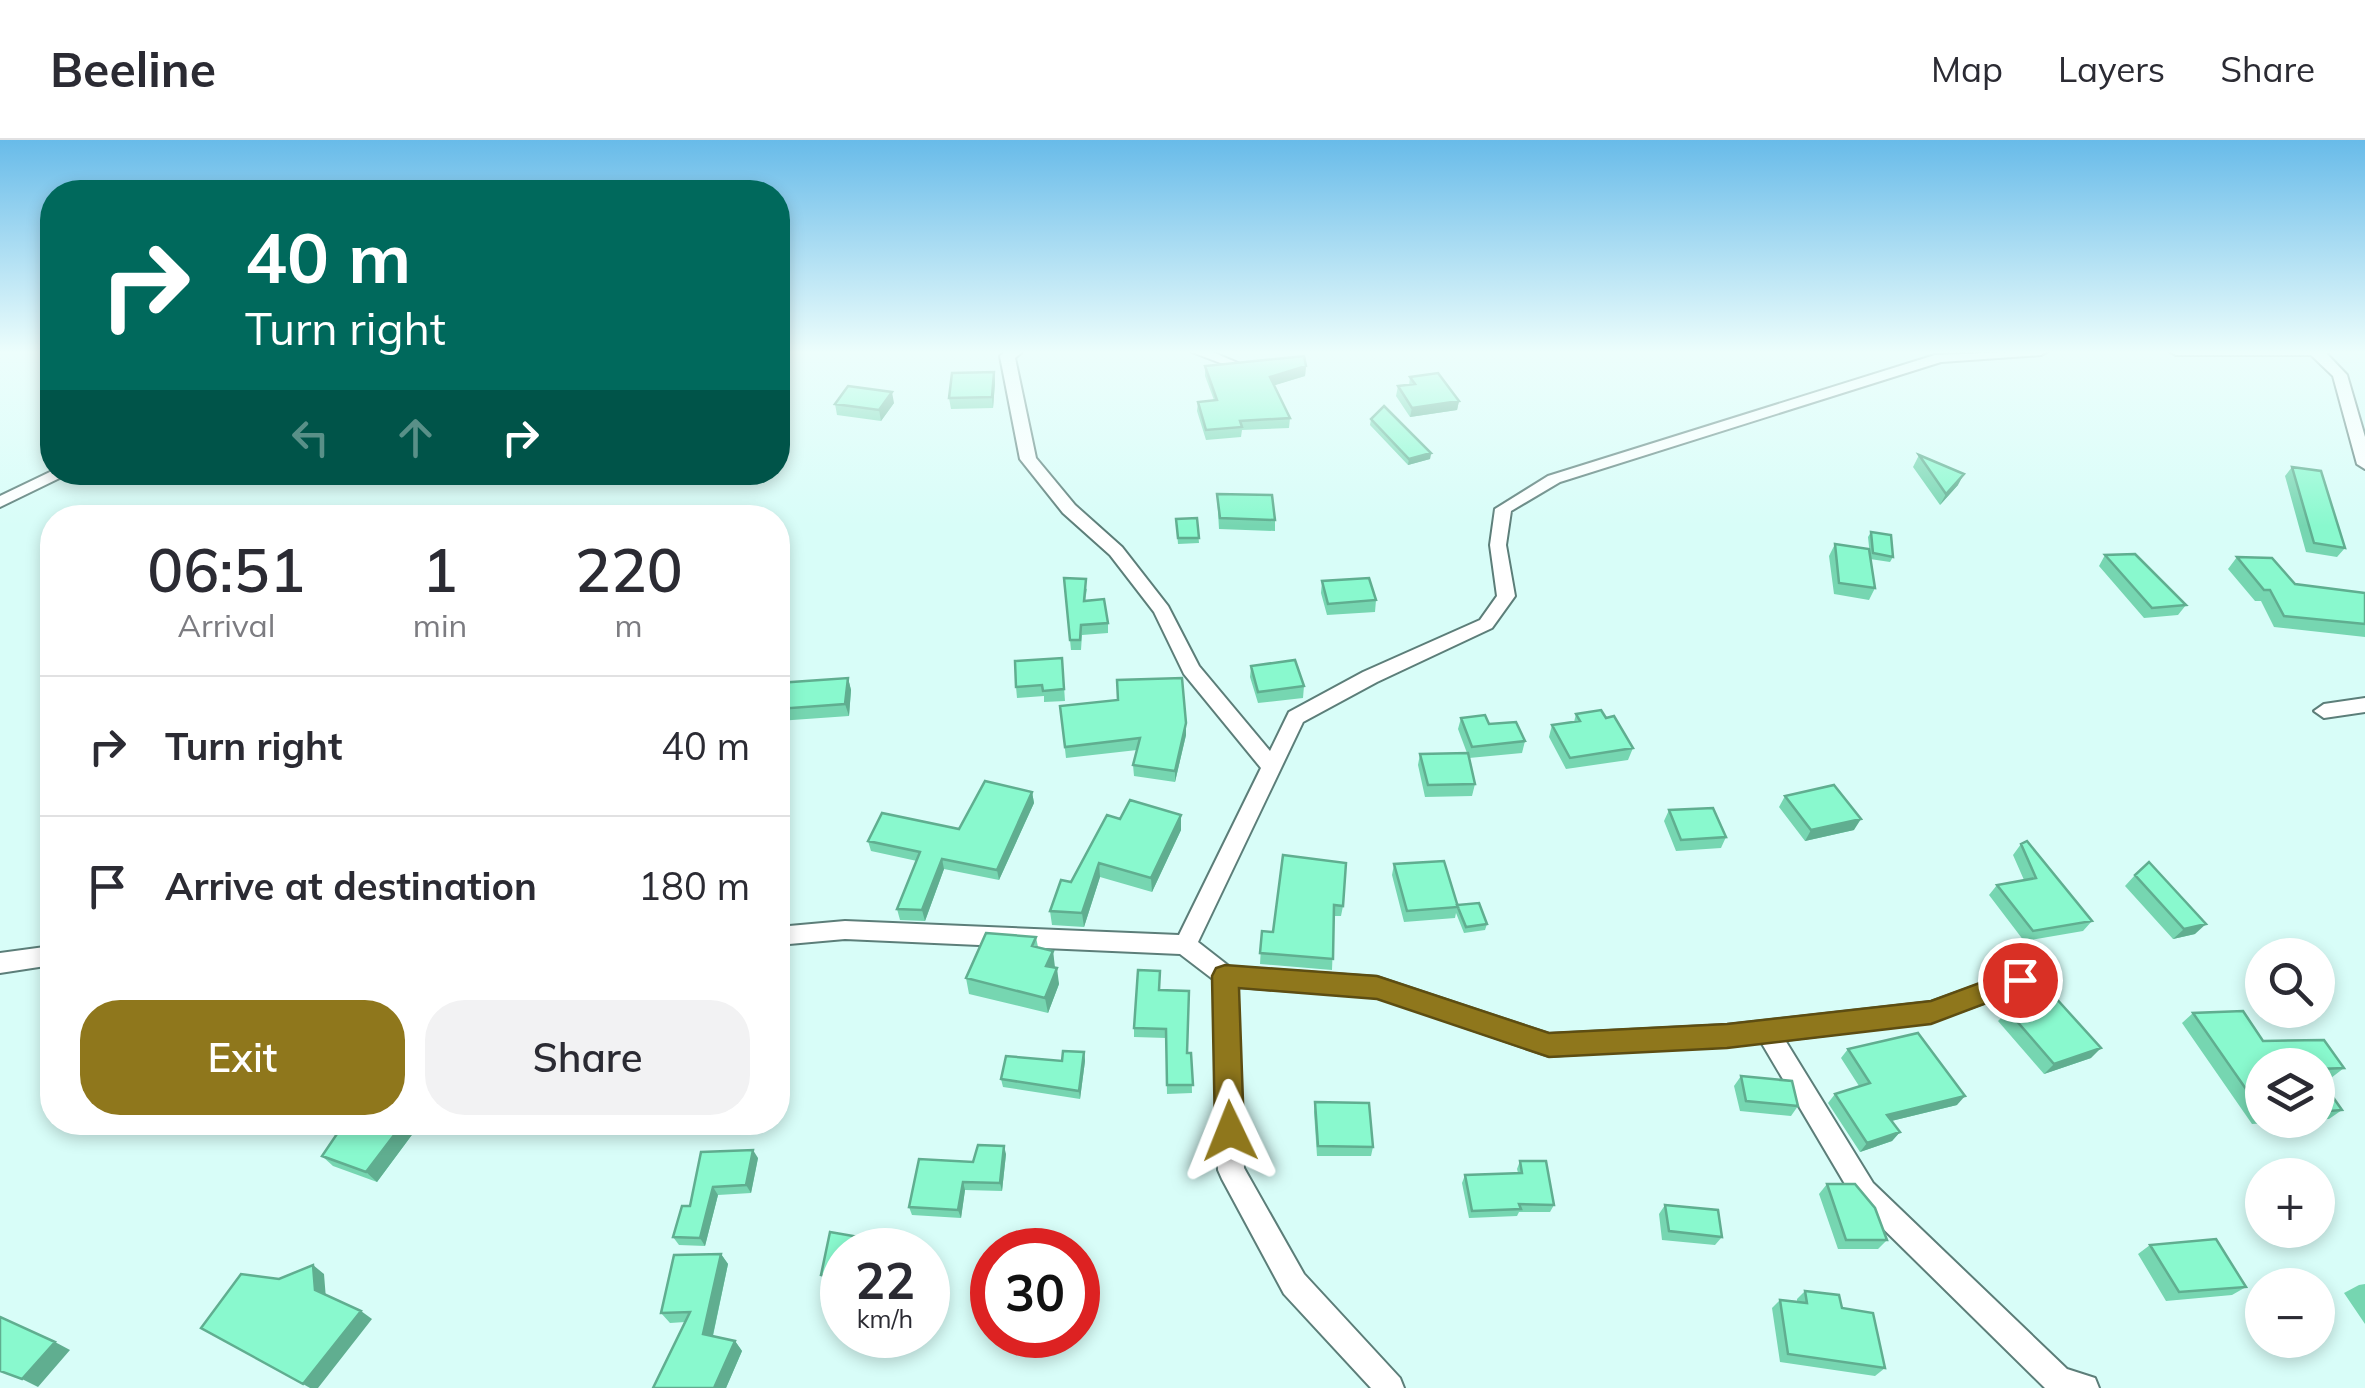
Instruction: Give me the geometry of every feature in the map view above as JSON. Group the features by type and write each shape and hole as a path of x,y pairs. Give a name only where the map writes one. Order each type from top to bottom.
{"street":[{"path":"1018,409 1028,459 1069,509 1116,550 1162,610 1192,669 1272,767"},
{"path":"1185,944 1296,717 1370,677 1486,624 1506,596 1498,545 1502,510 1554,479 1777,409"},
{"path":"2350,409 2365,464"},
{"path":"0,502 40,483"},
{"path":"2324,710 2365,705"},
{"path":"790,935 845,930 1185,944 1225,976 1377,988 1549,1045 1766,1032 1931,1012 2020,980"},
{"path":"0,963 40,958"},
{"path":"1225,976 1231,1170 1294,1284 1390,1388"},
{"path":"1766,1032 1864,1192 2059,1382 2086,1388"}],"building":[{"path":"1200,409 1286,409 1290,418 1240,421 1242,427 1206,430"},
{"path":"1381,409 1387,409 1431,453 1409,459 1371,419"},
{"path":"1919,455 1964,474 1946,494"},
{"path":"2292,467 2321,471 2345,548 2314,543"},
{"path":"1217,494 1272,495 1275,520 1220,518"},
{"path":"1197,518 1199,538 1178,538 1176,519"},
{"path":"1871,532 1891,535 1893,557 1873,553"},
{"path":"1835,544 1869,549 1875,588 1839,583"},
{"path":"2135,554 2186,605 2152,608 2105,555"},
{"path":"2237,557 2272,558 2295,584 2365,593 2365,624 2284,616 2270,590 2264,590"},
{"path":"1064,578 1086,579 1084,601 1104,599 1108,623 1081,625 1080,640 1070,640"},
{"path":"1369,578 1376,600 1328,604 1322,581"},
{"path":"1062,658 1064,689 1043,691 1042,685 1016,687 1015,661"},
{"path":"1295,660 1304,686 1258,692 1251,666"},
{"path":"848,678 845,704 790,708 790,682"},
{"path":"1182,678 1186,723 1175,771 1133,765 1140,738 1065,747 1060,706 1118,700 1117,680"},
{"path":"1601,710 1606,718 1614,716 1633,748 1570,758 1552,725 1580,721 1576,714"},
{"path":"1485,715 1489,724 1516,722 1525,741 1472,747 1461,718"},
{"path":"1468,753 1475,784 1428,785 1420,754"},
{"path":"985,781 1032,792 997,870 942,859 922,910 897,909 920,852 868,841 882,813 959,829"},
{"path":"1834,785 1861,819 1811,830 1785,796"},
{"path":"1130,800 1181,815 1151,878 1099,863 1082,913 1050,911 1061,880 1071,882 1107,815 1120,819"},
{"path":"1713,808 1726,837 1681,840 1669,810"},
{"path":"2027,841 2092,921 2033,931 1997,885 2036,878 2021,844"},
{"path":"1283,855 1346,863 1343,906 1334,905 1333,959 1260,953 1262,931 1273,932"},
{"path":"1444,861 1458,907 1407,911 1394,864"},
{"path":"2149,862 2206,924 2184,929 2135,875"},
{"path":"1479,903 1487,924 1466,927 1457,905"},
{"path":"986,933 1036,937 1032,946 1053,951 1046,966 1057,968 1045,998 966,978"},
{"path":"1138,970 1160,971 1159,990 1189,991 1187,1053 1191,1053 1193,1085 1167,1085 1166,1029 1134,1028"},
{"path":"2054,996 2101,1048 2054,1064 2008,1011"},
{"path":"2243,1011 2245,1028 2254,1028 2263,1041 2324,1040 2330,1048 2245,1048 2245,1088 2193,1013"},
{"path":"1918,1033 1965,1096 1887,1115 1900,1132 1867,1143 1835,1094 1870,1083 1848,1049"},
{"path":"1063,1051 1084,1052 1079,1091 1001,1079 1006,1056 1062,1061"},
{"path":"1741,1076 1792,1081 1798,1106 1746,1101"},
{"path":"1315,1102 1369,1103 1373,1147 1318,1146"},
{"path":"336,1135 394,1135 366,1172 322,1156"},
{"path":"978,1145 1004,1146 1000,1183 963,1182 958,1210 909,1207 919,1159 973,1162"},
{"path":"753,1150 746,1185 713,1187 700,1238 673,1237 682,1206 690,1206 701,1152"},
{"path":"1520,1161 1546,1161 1554,1205 1519,1204 1521,1209 1472,1211 1465,1175 1522,1173"},
{"path":"1827,1184 1855,1184 1875,1208 1887,1240 1846,1240"},
{"path":"1665,1205 1718,1210 1722,1237 1669,1231"},
{"path":"2216,1239 2245,1287 2179,1292 2150,1245"},
{"path":"721,1254 703,1334 735,1341 714,1388 653,1388 690,1312 661,1313 674,1255"},
{"path":"313,1265 315,1290 361,1311 303,1384 201,1328 241,1274 279,1279"},
{"path":"1805,1291 1839,1295 1842,1308 1873,1313 1885,1368 1788,1354 1780,1300 1807,1303"},
{"path":"0,1317 55,1342 22,1379 0,1371"}],"route":[{"path":"1230,1131 1225,976 1377,988 1549,1045 1727,1036 1931,1012 2020,980"}]}
